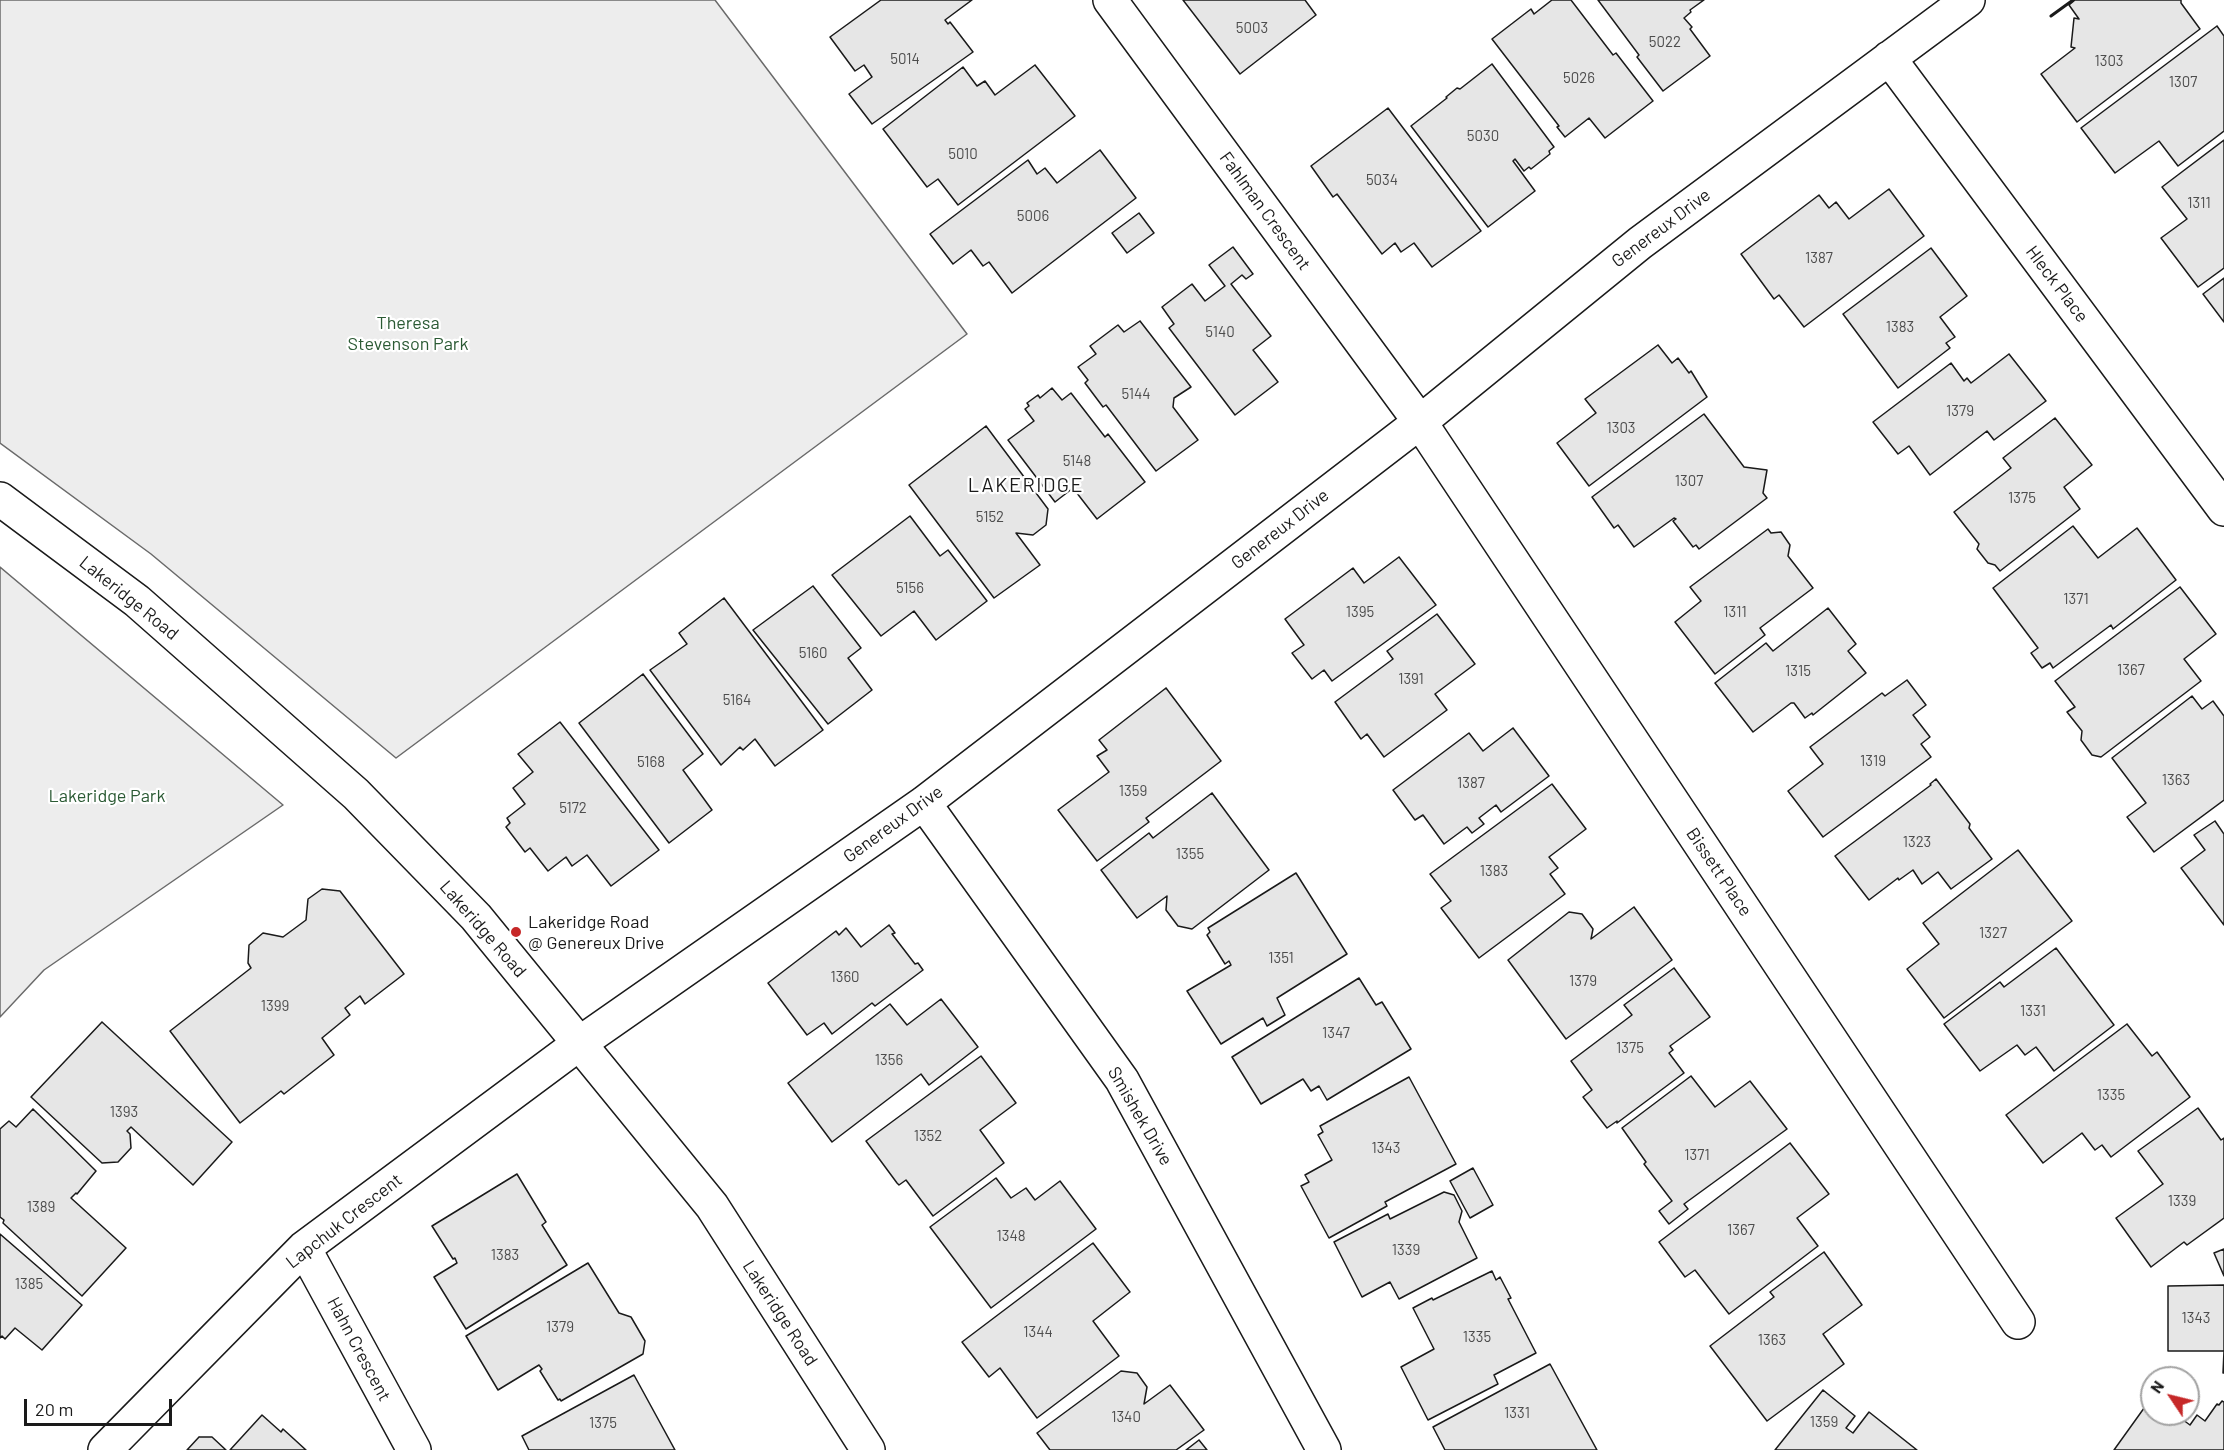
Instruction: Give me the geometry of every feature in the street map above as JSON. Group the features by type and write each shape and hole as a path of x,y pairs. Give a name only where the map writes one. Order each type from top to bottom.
{"street":[{"name":"Fahlman Crescent","path":"1110,0 1420,422"},
{"name":"Genereux Drive","path":"580,1043 924,803 1420,422 1641,243 1968,0"},
{"name":"Hleck Place","path":"1889,58 2224,509"},
{"name":"Bissett Place","path":"1420,422 2018,1322"},
{"name":"Lakeridge Road","path":"0,499 136,601 356,794 476,917 712,1206 868,1450"},
{"name":"Smishek Drive","path":"924,803 1122,1080 1324,1450"},
{"name":"Lapchuk Crescent","path":"105,1450 304,1248 580,1043"},
{"name":"Hahn Crescent","path":"304,1248 414,1450"}],"shaded area":[{"name":"Theresa Stevenson Park","path":"0,0 715,0 967,334 396,758 151,554 0,443"},
{"name":"Lakeridge Park","path":"0,567 283,805 44,970 0,1017"}],"building":[{"path":"881,0 972,0 945,20 948,24 950,22 973,52 872,124 849,94 872,77 864,65 855,71 830,37"},
{"path":"1183,0 1305,0 1316,15 1240,74"},
{"path":"1552,0 1571,0 1613,55 1616,53 1653,101 1605,138 1589,118 1565,137 1492,39 1531,9 1534,14"},
{"path":"1598,0 1704,0 1690,10 1691,12 1684,18 1710,56 1663,91"},
{"path":"2075,0 2181,0 2200,29 2077,122 2041,74 2075,48 2071,47 2074,18 2079,19 2069,5"},
{"path":"2217,26 2224,36 2224,131 2178,166 2159,141 2115,173 2081,128"},
{"path":"1492,64 1554,147 1549,151 1550,154 1531,169 1529,167 1524,171 1515,159 1513,161 1535,191 1488,227 1411,126 1457,88 1460,89"},
{"path":"1035,65 1075,116 958,205 938,179 927,187 883,129 963,67 977,86 985,81 995,95"},
{"path":"1388,108 1481,231 1432,267 1414,243 1401,252 1395,243 1382,254 1337,194 1333,197 1311,166"},
{"path":"2224,140 2224,268 2198,287 2161,238 2187,219 2162,187"},
{"path":"1100,150 1136,198 1012,293 989,262 983,266 971,250 953,264 930,234 1028,160 1037,174 1045,168 1057,183"},
{"path":"1889,189 1924,236 1804,327 1779,295 1774,299 1741,254 1819,195 1829,208 1836,202 1849,219"},
{"path":"1139,213 1154,233 1127,253 1112,233"},
{"path":"1233,247 1253,274 1246,279 1242,275 1231,284 1271,336 1253,350 1278,382 1235,415 1169,328 1174,324 1162,307 1192,284 1205,301 1225,286 1209,265"},
{"path":"1931,248 1967,296 1940,317 1955,337 1946,343 1950,348 1898,388 1843,314"},
{"path":"2224,278 2224,322 2203,294"},
{"path":"1140,321 1191,387 1174,398 1173,407 1198,440 1156,471 1106,405 1103,407 1085,383 1088,380 1078,367 1096,354 1090,346 1118,325 1124,332"},
{"path":"1658,345 1672,363 1678,358 1689,373 1691,371 1707,397 1589,486 1557,443 1596,413 1585,399"},
{"path":"2009,354 2046,401 1994,440 1987,431 1930,475 1909,446 1898,454 1873,422 1951,363 1964,381 1967,378 1971,383"},
{"path":"1052,388 1062,400 1071,393 1105,437 1108,434 1145,482 1097,519 1073,488 1055,502 1008,440 1034,421 1025,409 1029,406 1027,403 1038,395 1040,398"},
{"path":"1704,414 1744,467 1767,470 1763,493 1767,498 1699,549 1696,545 1693,547 1673,521 1676,519 1674,518 1634,547 1618,525 1614,528 1592,497"},
{"path":"2055,418 2092,465 2064,487 2080,509 2000,571 1995,565 1988,563 1977,549 1979,544 1954,512 2011,468 2003,458"},
{"path":"986,426 1048,509 1046,525 1033,535 1016,533 1040,565 994,598 909,485"},
{"path":"910,516 940,556 948,550 987,601 936,640 914,611 881,636 832,575"},
{"path":"2073,526 2098,558 2137,528 2176,580 2113,629 2111,625 2053,668 2050,663 2042,668 2031,653 2038,648 1993,588"},
{"path":"1768,529 1771,533 1781,532 1790,545 1788,556 1813,588 1760,628 1765,635 1715,674 1675,622 1701,601 1690,587"},
{"path":"1399,557 1436,605 1332,681 1324,670 1312,679 1292,653 1304,645 1285,619 1353,568 1364,583"},
{"path":"813,586 861,648 848,658 872,690 828,724 753,630"},
{"path":"2180,587 2216,634 2184,659 2201,681 2101,757 2092,755 2081,740 2082,731 2067,712 2075,707 2055,681"},
{"path":"724,598 823,730 775,766 755,739 743,750 740,747 721,765 650,670 687,644 679,633"},
{"path":"1828,608 1856,644 1848,651 1866,673 1813,715 1812,713 1805,718 1794,703 1791,703 1753,732 1715,683 1766,643 1773,651"},
{"path":"1437,614 1475,664 1435,694 1447,710 1384,757 1367,734 1361,739 1335,702 1393,659 1387,651"},
{"path":"643,674 703,754 683,770 712,810 669,843 579,723"},
{"path":"1907,680 1926,705 1913,715 1930,737 1921,744 1931,757 1823,837 1788,791 1823,764 1810,747 1882,693 1885,696"},
{"path":"1166,688 1221,761 1146,818 1149,822 1097,861 1058,810 1109,772 1097,756 1107,750 1099,740"},
{"path":"2192,696 2202,709 2213,701 2224,716 2224,800 2154,852 2127,817 2146,803 2112,758"},
{"path":"560,722 659,850 611,886 587,855 572,866 566,857 548,871 530,848 525,852 506,827 510,823 507,818 525,804 513,788 533,772 518,754"},
{"path":"1513,728 1549,776 1501,812 1496,805 1479,818 1484,824 1472,833 1467,827 1444,844 1423,815 1415,820 1393,790 1469,733 1483,751"},
{"path":"1936,779 1970,824 1969,828 1992,859 1951,889 1938,872 1922,884 1913,870 1899,880 1898,878 1869,900 1835,856"},
{"path":"1552,784 1586,829 1549,857 1558,868 1550,874 1565,894 1479,958 1441,908 1451,901 1430,874"},
{"path":"1212,793 1269,870 1192,929 1178,926 1166,910 1167,896 1137,918 1101,870 1149,833 1153,838"},
{"path":"2215,821 2224,834 2224,925 2181,868 2205,850 2194,835"},
{"path":"2018,850 2072,921 1944,1018 1907,969 1939,944 1923,923"},
{"path":"1296,873 1347,954 1277,998 1285,1015 1267,1026 1263,1018 1221,1044 1187,991 1231,965 1229,961 1225,964 1207,935 1210,932 1208,928"},
{"path":"322,889 340,891 404,974 365,1004 360,996 345,1008 350,1015 322,1038 334,1055 284,1094 281,1091 240,1123 170,1031 251,968 248,963 249,945 263,933 283,937 306,920 308,899"},
{"path":"1634,907 1672,960 1566,1039 1508,960 1569,912 1582,914 1593,929 1591,939"},
{"path":"889,925 895,933 892,934 915,964 918,963 923,970 875,1006 872,1003 832,1034 824,1023 807,1035 768,983 836,931 839,935 846,928 861,947"},
{"path":"2056,948 2114,1025 2054,1071 2036,1047 2025,1055 2017,1045 1980,1071 1944,1024 2000,982 2004,987"},
{"path":"1674,968 1710,1017 1670,1046 1673,1050 1669,1053 1684,1073 1607,1128 1583,1097 1592,1090 1571,1061 1632,1015 1624,1005"},
{"path":"1359,978 1376,1005 1382,1002 1411,1049 1327,1100 1319,1086 1311,1091 1303,1079 1261,1104 1232,1057"},
{"path":"941,999 978,1047 929,1085 921,1074 832,1142 788,1083 890,1004 907,1025"},
{"path":"102,1022 232,1142 193,1185 131,1127 127,1131 130,1134 131,1148 118,1162 102,1163 31,1097"},
{"path":"2127,1024 2152,1056 2157,1052 2190,1097 2111,1157 2102,1145 2095,1150 2082,1133 2043,1163 2006,1115"},
{"path":"981,1056 1016,1103 980,1130 1004,1163 933,1216 906,1180 899,1185 897,1183 866,1141"},
{"path":"1691,1076 1715,1107 1750,1081 1787,1129 1684,1204 1688,1209 1669,1224 1659,1211 1672,1201 1644,1164 1646,1162 1622,1128"},
{"path":"1409,1077 1456,1164 1385,1202 1387,1206 1329,1238 1301,1186 1309,1182 1305,1175 1332,1160 1318,1135 1323,1132 1320,1126"},
{"path":"2198,1108 2221,1140 2224,1138 2224,1218 2187,1245 2184,1242 2151,1267 2116,1218 2163,1184 2138,1151"},
{"path":"33,1109 96,1171 71,1198 126,1248 82,1296 3,1223 4,1220 0,1217 0,1129 9,1121 16,1127"},
{"path":"1790,1143 1829,1194 1797,1218 1818,1246 1729,1314 1695,1270 1685,1277 1659,1242"},
{"path":"1473,1168 1493,1205 1470,1218 1450,1181"},
{"path":"517,1174 546,1222 542,1225 567,1265 466,1329 434,1277 457,1263 432,1226"},
{"path":"996,1178 1011,1198 1026,1188 1035,1200 1060,1181 1096,1229 991,1308 930,1227"},
{"path":"1444,1192 1454,1195 1462,1211 1459,1222 1477,1258 1399,1299 1390,1282 1362,1297 1334,1242 1388,1214 1390,1219"},
{"path":"0,1234 82,1305 42,1350 15,1328 5,1339 2,1336 0,1338"},
{"path":"1093,1243 1130,1292 1093,1321 1119,1356 1037,1418 1000,1368 989,1377 962,1342"},
{"path":"2224,1249 2224,1276 2214,1253"},
{"path":"1824,1252 1862,1305 1823,1334 1844,1364 1767,1421 1710,1346 1774,1297 1770,1292"},
{"path":"588,1263 619,1313 631,1317 645,1341 643,1354 561,1401 558,1400 540,1371 542,1369 539,1365 498,1390 466,1336"},
{"path":"1492,1271 1496,1280 1500,1277 1511,1298 1508,1299 1536,1353 1494,1375 1498,1384 1428,1420 1401,1367 1434,1349 1413,1308"},
{"path":"2224,1285 2224,1351 2168,1351 2168,1286"},
{"path":"1550,1364 1597,1450 1445,1450 1433,1427"},
{"path":"1121,1371 1137,1373 1147,1387 1144,1404 1170,1385 1204,1430 1176,1450 1050,1450 1037,1433"},
{"path":"634,1375 675,1450 529,1450 522,1436"},
{"path":"1823,1390 1855,1416 1846,1428 1853,1433 1869,1412 1917,1450 1775,1450"},
{"path":"2224,1402 2224,1450 2114,1450 2140,1414 2140,1426 2200,1426 2200,1417 2205,1421 2217,1404"},
{"path":"262,1415 281,1432 283,1429 306,1450 230,1450"},
{"path":"199,1437 212,1437 226,1450 187,1450"},
{"path":"1199,1440 1207,1450 1186,1450"}],"wall":[{"path":"2051,16 2073,0"}],"place":[{"name":"Lakeridge Road @ Genereux Drive","path":"516,932"}],"district":[{"name":"LAKERIDGE","path":"1026,485"}]}
